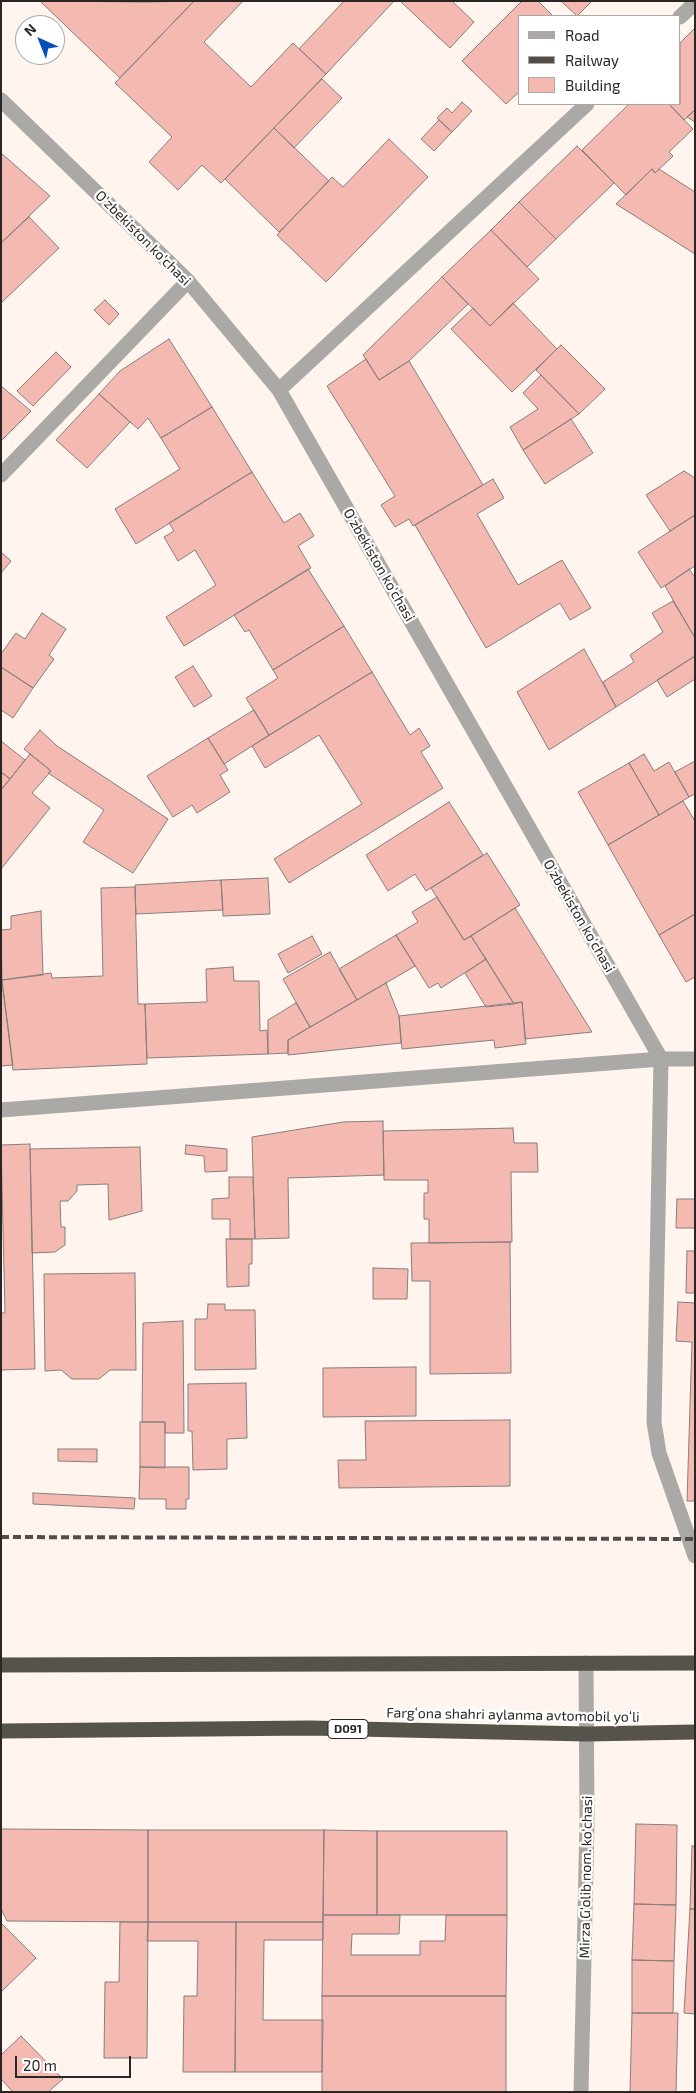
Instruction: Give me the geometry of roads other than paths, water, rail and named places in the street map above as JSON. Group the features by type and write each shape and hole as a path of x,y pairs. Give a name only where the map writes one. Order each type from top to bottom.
{"highway":[{"path":"1,1665 695,1663"},
{"name":"Fargʻona shahri aylanma avtomobil yoʻli","path":"1,1731 310,1728 587,1734 695,1732"}],"street":[{"path":"681,16 695,3"},
{"name":"O'zbekiston ko'chasi","path":"1,100 188,281 279,390 661,1059"},
{"path":"279,390 586,105"},
{"path":"1,475 188,281"},
{"path":"1,1110 661,1059 695,1060"},
{"path":"661,1059 654,1422 658,1453 695,1556"},
{"name":"Mirza G‘olib nom. ko‘chasi","path":"581,2092 588,1823 586,1663"}],"railway":[{"path":"1,1537 695,1539"}]}
